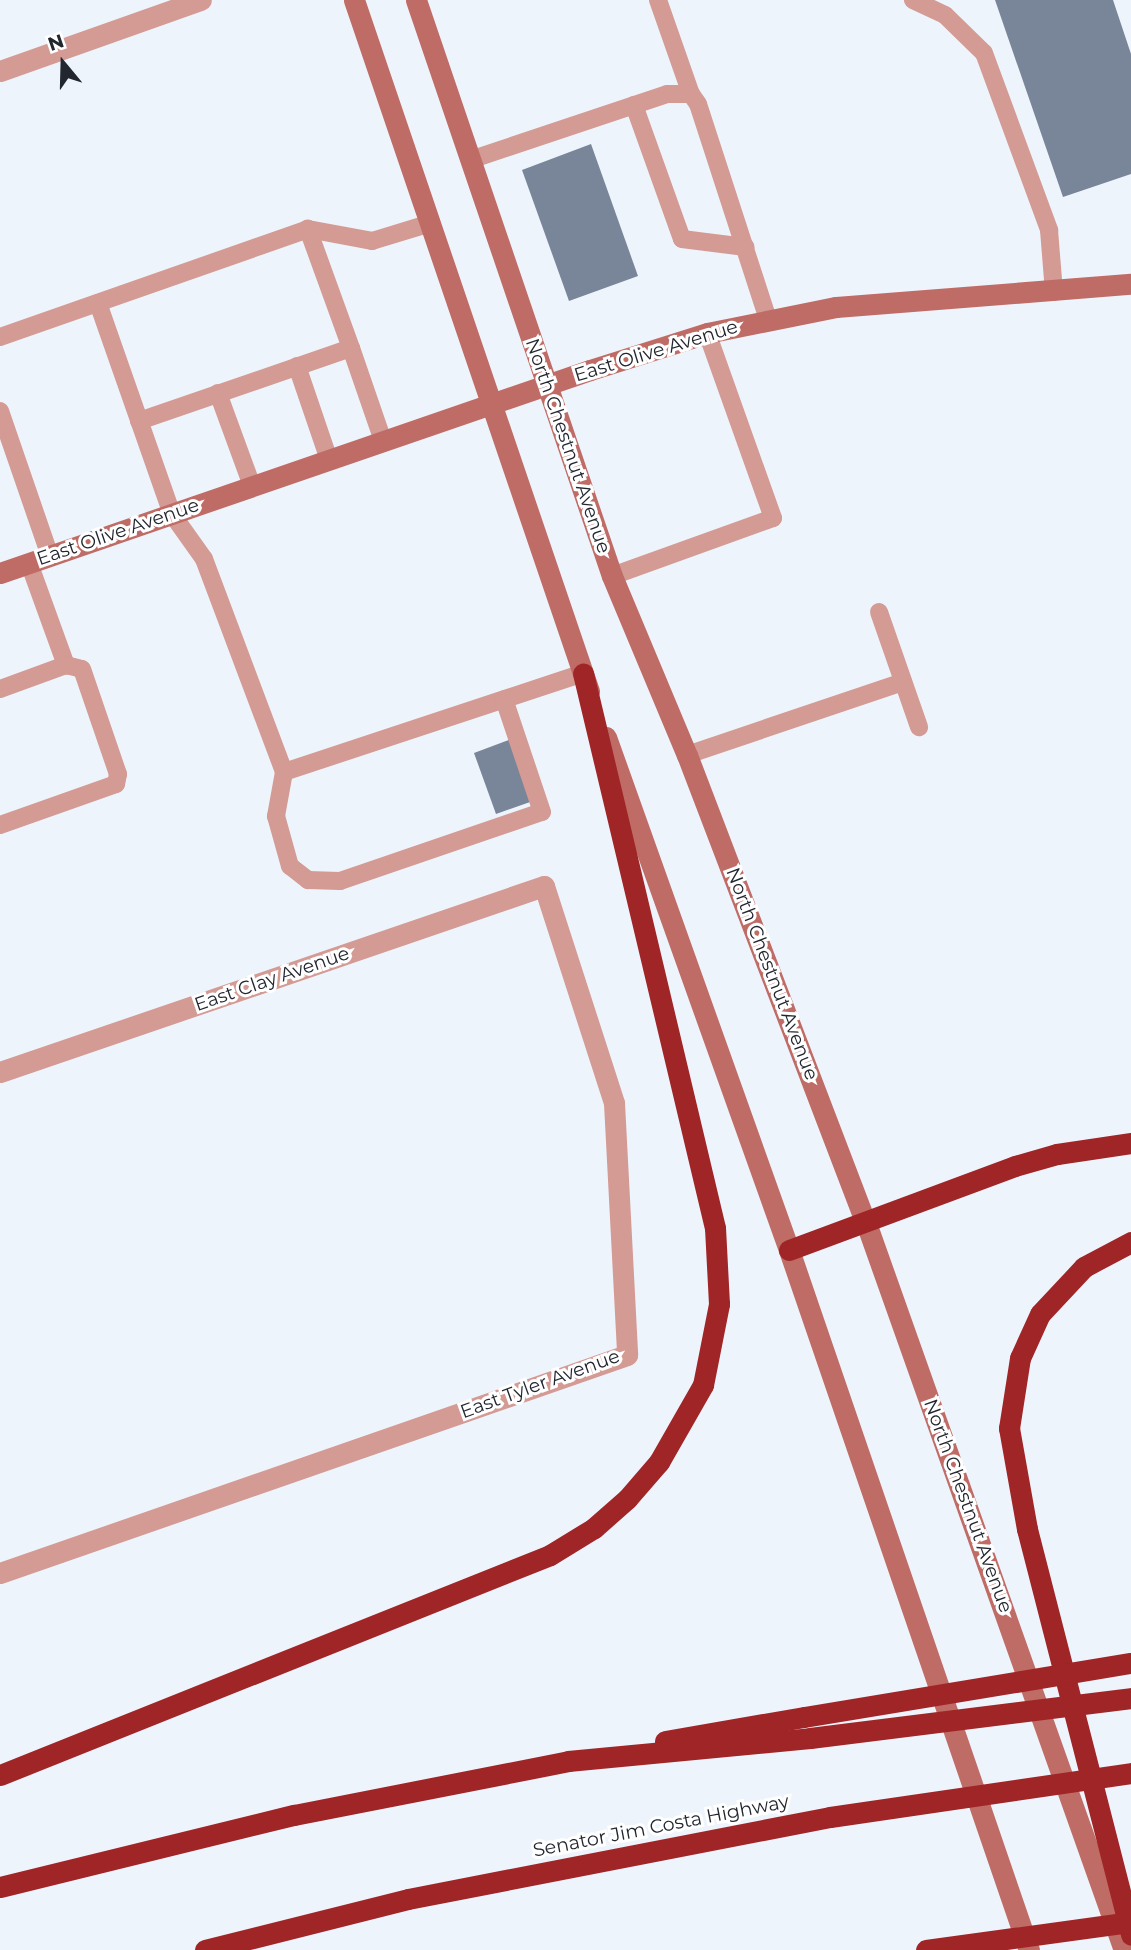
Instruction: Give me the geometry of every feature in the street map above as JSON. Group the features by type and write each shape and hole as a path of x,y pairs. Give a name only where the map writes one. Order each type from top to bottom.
{"highway":[{"path":"0,1775 550,1555 594,1528 627,1499 659,1462 703,1385 719,1304 715,1228 583,673"},
{"path":"789,1250 1025,1163 1131,1143"},
{"path":"1131,1242 1084,1267 1040,1314 1020,1358 1009,1428 1027,1529 1131,1935"},
{"path":"0,1887 293,1815 735,1726 804,1717 1131,1662"},
{"path":"568,1761 810,1738 1131,1698"},
{"name":"Senator Jim Costa Highway","path":"205,1950 408,1899 830,1817 1131,1773"},
{"path":"926,1950 1131,1922"}],"main road":[{"path":"354,0 490,405 789,1250 1029,1950"},
{"name":"North Chestnut Avenue","path":"416,0 612,576 687,755 865,1220 1125,1950"},
{"name":"East Olive Avenue","path":"0,573 548,385 707,334 768,319 900,300 1054,292 1131,284"}],"street":[{"path":"0,71 201,0"},
{"name":"East Clay Avenue","path":"0,1072 544,886"},
{"name":"East Tyler Avenue","path":"0,1573 627,1355 614,1104 544,886"}],"lane":[{"path":"658,0 691,94 698,104 768,319"},
{"path":"914,0 965,31 984,53 1049,230 1054,292"},
{"path":"470,160 667,94 691,94"},
{"path":"634,105 682,239 745,247"},
{"path":"0,337 308,229 372,241 430,223"},
{"path":"308,229 383,441"},
{"path":"97,303 172,514 204,559 284,772 275,816 290,866 308,880 340,881 542,812 504,699"},
{"path":"612,576 774,518 707,334"},
{"path":"139,421 351,348"},
{"path":"298,366 329,460"},
{"path":"218,393 252,486"},
{"path":"0,411 50,556"},
{"path":"29,563 65,665"},
{"path":"879,612 919,727"},
{"path":"0,689 65,665 82,670 118,774 117,784 0,825"},
{"path":"284,772 583,673"},
{"path":"687,755 903,682"}],"building":[{"path":"995,0 1113,0 1131,54 1131,174 1063,197"},
{"path":"591,144 638,276 569,301 522,170"},
{"path":"511,739 533,801 496,814 474,753"}]}
